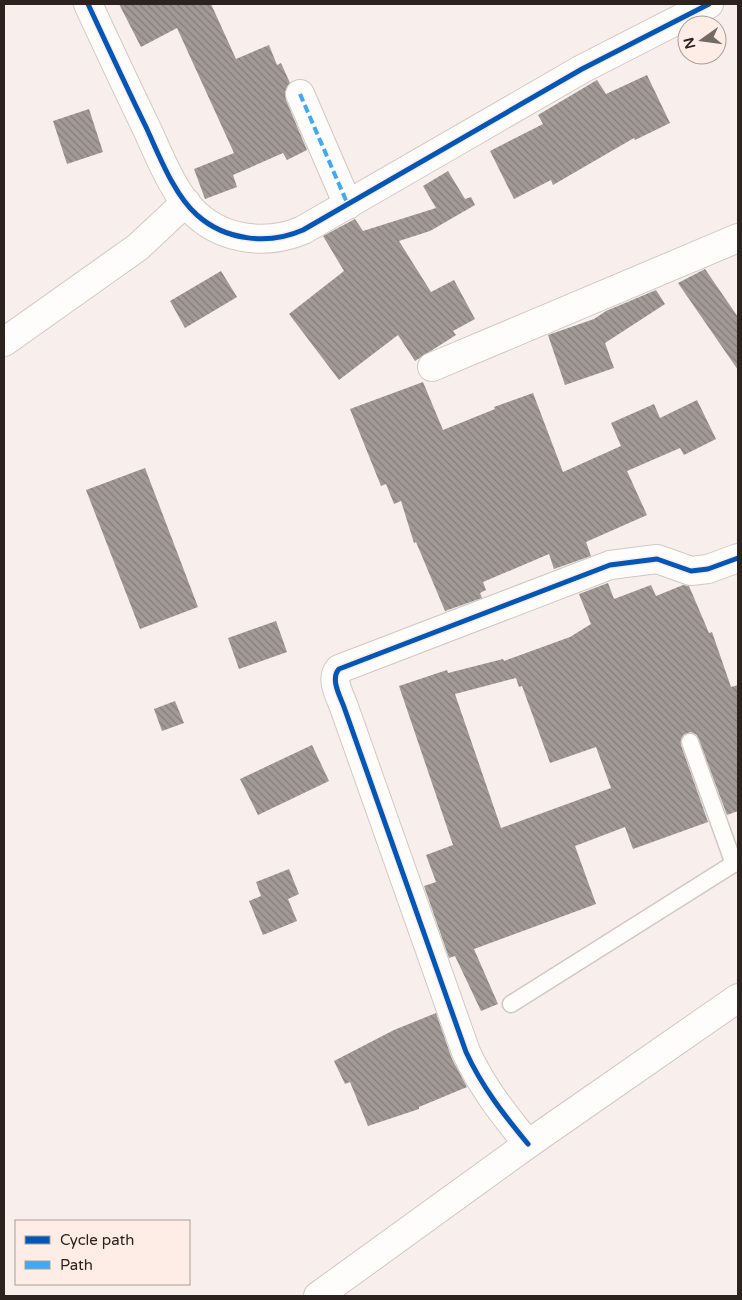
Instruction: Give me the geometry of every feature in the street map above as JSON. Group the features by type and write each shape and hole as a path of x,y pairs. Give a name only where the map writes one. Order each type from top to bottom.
{"street":[{"path":"88,4 164,166 186,202 197,215 214,227 251,240 292,235 348,205 582,69 709,4"},
{"path":"300,94 348,205"},
{"path":"4,342 138,247 186,202"},
{"path":"432,367 738,238"},
{"path":"528,1144 504,1116 477,1076 466,1052 335,682 336,672 339,669 610,565 657,559 691,570 708,569 738,558"},
{"path":"318,1296 528,1144 738,998"}],"lane":[{"path":"511,1004 736,862 690,742"}],"building":[{"path":"119,4 211,4 236,59 269,45 277,65 281,63 290,83 285,92 286,100 307,150 287,160 283,153 233,175 237,187 205,199 194,169 234,153 177,28 141,47"},
{"path":"647,75 670,123 635,140 634,138 553,185 551,180 514,199 490,151 543,124 538,115 597,80 606,94"},
{"path":"89,109 103,152 67,164 53,121"},
{"path":"448,171 465,199 471,197 475,205 430,231 399,241 431,292 454,280 475,319 453,331 456,335 415,361 398,335 339,380 289,314 344,271 323,236 355,219 363,231 436,208 423,186"},
{"path":"705,269 738,317 738,370 678,283"},
{"path":"221,271 237,297 185,328 170,301"},
{"path":"656,290 665,304 605,343 614,368 565,385 548,335 594,319 606,311"},
{"path":"423,382 443,430 495,409 494,407 533,393 563,472 621,446 611,423 654,404 660,418 697,400 716,439 684,455 680,448 627,471 647,515 586,542 591,556 554,569 549,554 483,582 486,590 480,593 482,598 445,611 416,542 414,543 401,501 394,504 386,484 381,486 350,409"},
{"path":"145,468 198,607 140,629 86,490"},
{"path":"608,583 614,599 651,585 656,596 683,585 689,586 709,633 712,632 731,687 738,685 738,811 727,815 697,735 691,732 683,735 681,745 708,822 633,849 625,827 575,846 596,904 474,949 498,1004 481,1011 455,956 449,958 424,886 436,882 426,855 453,845 399,686 447,670 448,673 503,659 504,661 570,637 591,624 579,594","holes":["516,678 519,687 522,686 550,763 596,747 611,788 501,828 455,694"]},
{"path":"276,621 287,652 239,669 228,638"},
{"path":"175,701 184,723 162,731 154,709"},
{"path":"312,745 329,781 258,815 240,779"},
{"path":"289,869 299,894 288,899 297,921 263,935 249,901 261,896 256,882"},
{"path":"436,1013 452,1059 467,1087 419,1107 419,1109 368,1126 350,1082 345,1084 334,1061 394,1030"}],"marked path":[{"path":"300,94 348,205"}],"cycle path":[{"path":"88,4 162,162 181,197 208,224 234,235 262,239 290,235 303,230 582,69 709,4"},
{"path":"528,1144 494,1100 466,1052 338,693 336,673 339,669 610,565 657,559 691,571 708,569 738,558"}]}
